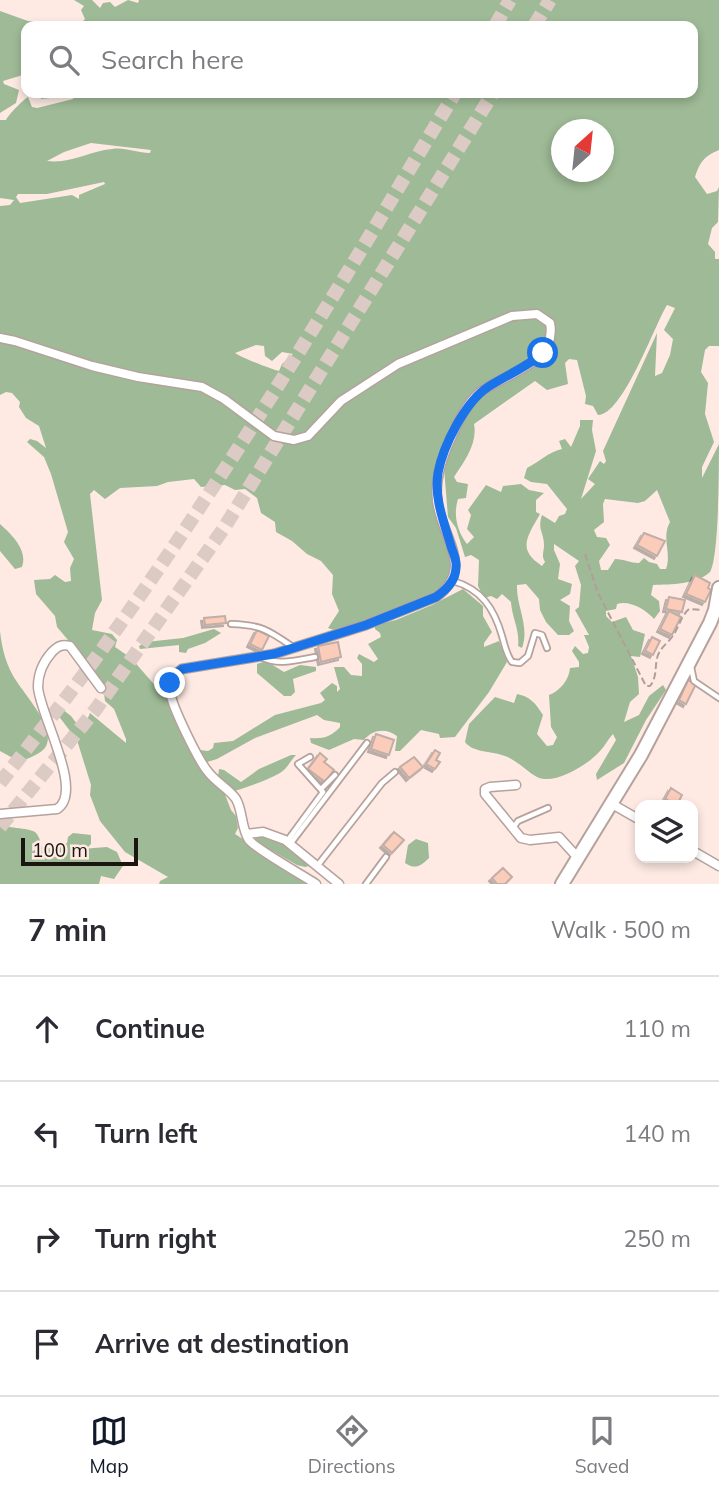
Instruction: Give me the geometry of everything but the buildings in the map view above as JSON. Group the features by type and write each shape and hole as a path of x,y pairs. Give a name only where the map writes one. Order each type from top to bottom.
{"main road":[{"path":"562,884 604,818 618,807 641,755 715,610 719,587"}],"street":[{"path":"0,338 92,366 138,377 202,387 224,399 274,436 294,440 308,436 341,401 398,364 512,316 537,314 550,323 552,332 543,353 489,387 469,404 451,439 439,471 437,501 457,568 453,581 446,590 436,597 366,625 294,648 182,669 174,675 169,691 173,705 201,762 209,774 237,801 250,841 316,884"},
{"path":"0,814 57,809 62,806 67,796 60,760 38,690 41,667 48,656 57,646 70,646 101,688"},
{"path":"516,785 490,787 485,789 485,794 512,828 525,839 559,837 579,859"},
{"path":"618,807 635,817"},
{"path":"247,834 263,832 289,842 339,884"},
{"path":"698,853 719,866"}],"lane":[{"path":"453,581 469,586 487,603 496,618 506,652 512,662 520,663 528,656 536,633 541,635 547,648"},
{"path":"231,624 256,625 267,629 294,648"},
{"path":"699,641 691,675 694,681 719,698"},
{"path":"261,656 270,661 281,662 315,657"},
{"path":"289,842 367,743"},
{"path":"289,842 323,792 298,764 310,757"},
{"path":"318,865 382,783 395,772"},
{"path":"321,789 335,775"},
{"path":"512,828 519,821 548,808"},
{"path":"366,884 386,857"}],"path":[{"path":"585,554 598,593 646,686 655,681 658,655 672,637 684,613 689,609 715,610"}],"green space":[{"path":"74,0 92,0 100,8 103,3 110,2 115,7 128,0 138,3 139,0 719,0 719,150 703,160 695,177 707,194 717,191 719,187 718,222 712,228 708,244 715,252 715,259 719,259 719,346 709,346 705,350 701,372 708,383 705,414 714,442 702,467 702,478 719,444 715,549 710,572 704,576 683,583 653,585 651,595 659,601 660,611 654,619 642,609 627,603 617,604 616,609 606,611 606,616 612,622 626,617 633,630 645,634 640,657 631,656 638,677 639,694 630,702 624,722 639,715 649,696 663,685 666,690 646,720 624,763 597,780 596,774 616,740 613,734 588,762 552,779 537,777 510,758 473,748 465,742 469,724 495,697 514,703 517,694 529,699 543,715 537,734 547,746 553,745 557,737 551,727 549,695 563,684 570,668 579,667 572,651 575,646 583,654 588,653 589,647 584,635 589,635 575,610 579,607 581,585 575,566 579,561 554,544 560,564 558,579 572,584 570,594 560,600 570,606 569,621 574,631 569,635 558,635 546,622 540,610 539,599 526,584 517,585 524,624 522,648 518,646 511,602 502,594 497,599 491,596 484,598 478,586 479,560 471,555 465,557 456,528 448,517 444,468 451,447 435,482 451,553 449,577 441,587 414,604 334,630 328,628 339,611 332,594 333,575 321,561 276,532 275,522 261,513 257,498 245,489 235,490 225,485 201,487 194,479 157,486 120,488 105,499 94,490 90,494 102,600 95,613 92,630 112,634 117,640 115,647 131,658 166,698 224,792 236,816 238,828 235,834 312,884 159,884 168,877 125,852 100,821 90,795 91,785 77,740 54,710 57,705 77,724 85,725 90,713 126,743 114,709 105,701 104,693 79,653 57,627 55,616 36,594 34,580 50,579 55,575 65,582 71,581 70,568 74,559 64,542 68,532 51,474 44,457 27,442 30,439 37,441 46,448 39,426 26,418 19,407 20,402 12,393 0,395 0,206 10,205 14,200 0,198 0,120 6,120 27,98 32,107 37,108 74,98 698,98 698,21 83,21 85,19 81,10 84,6","holes":["91,143 151,150 150,153 112,149 64,161 47,161","104,182 105,184 79,195 79,199 72,195 20,203 16,197 18,194 47,194","667,305 675,308 664,330 673,339 662,373 655,376 657,333 603,451 606,461 604,464 600,461 588,479 595,484 581,499 596,451 593,420 580,420 571,447 565,439 559,441 562,449 527,468 524,478 531,482 547,484 567,509 555,523 542,515 540,524 545,562 542,566 529,554 527,542 540,514 536,512 536,500 544,493 529,490 521,484 503,486 501,492 486,485 468,510 471,515 467,529 474,537 467,544 458,528 456,511 458,499 466,498 468,484 457,482 454,477 472,445 474,424 535,381 547,390 568,384 565,363 569,359 577,360 586,396 585,404 593,406 598,415 608,411 627,386","256,345 264,346 265,356 272,361 282,352 293,354 282,364 279,371 235,353","657,490 670,522 666,534 666,569 660,569 657,564 644,558 639,563 615,559 608,570 601,570 599,561 610,545 606,538 597,537 594,530 604,522 605,499 638,503 645,501"]},
{"path":"0,11 28,21 21,21 21,76 3,81 4,84 19,90 16,103 0,113"},
{"path":"0,524 21,549 22,567 15,569 0,551"},
{"path":"463,589 483,606 483,616 492,632 484,647 499,641 507,662 489,692 455,737 440,738 439,734 421,730 400,751 395,751 397,736 380,731 364,740 354,739 329,750 311,743 310,738 330,735 340,727 340,723 324,720 317,715 255,738 207,762 200,750 208,751 213,748 214,743 233,741 275,715 321,703 325,700 320,693 332,683 337,686 337,692 340,689 334,667 344,667 351,675 362,676 362,664 357,658 359,654 374,662 378,659 368,644 381,637 375,625 396,620"},
{"path":"214,629 221,633 188,649 186,653 179,652 179,645 140,649 139,646 146,642 183,638"},
{"path":"0,631 10,670 40,714 47,733 48,742 44,749 20,762 0,751"},
{"path":"266,661 284,672 300,665 316,667 316,671 293,679 295,692 291,696 284,696 257,673 257,664"},
{"path":"296,755 280,773 235,791 218,777 219,769 224,770 241,782 259,769"},
{"path":"0,825 34,831 43,850 67,843 68,837 73,833 91,835 91,844 88,847 81,846 81,849 107,847 117,852 123,866 114,879 101,876 99,884 0,884"},
{"path":"254,834 277,838 310,862 309,866 297,865 257,842"},
{"path":"416,839 428,843 429,858 415,867 405,863 408,845"}],"tunnel":[{"path":"498,21 510,0"},
{"path":"537,21 550,0"},
{"path":"0,783 103,648 196,513 328,304 452,98"},
{"path":"0,827 96,709 224,528 490,98"}],"route":[{"path":"170,683 174,675 182,669 274,654 366,625 436,597 446,590 453,581 457,568 437,501 437,485 439,471 451,439 469,404 478,394 543,353"}]}
